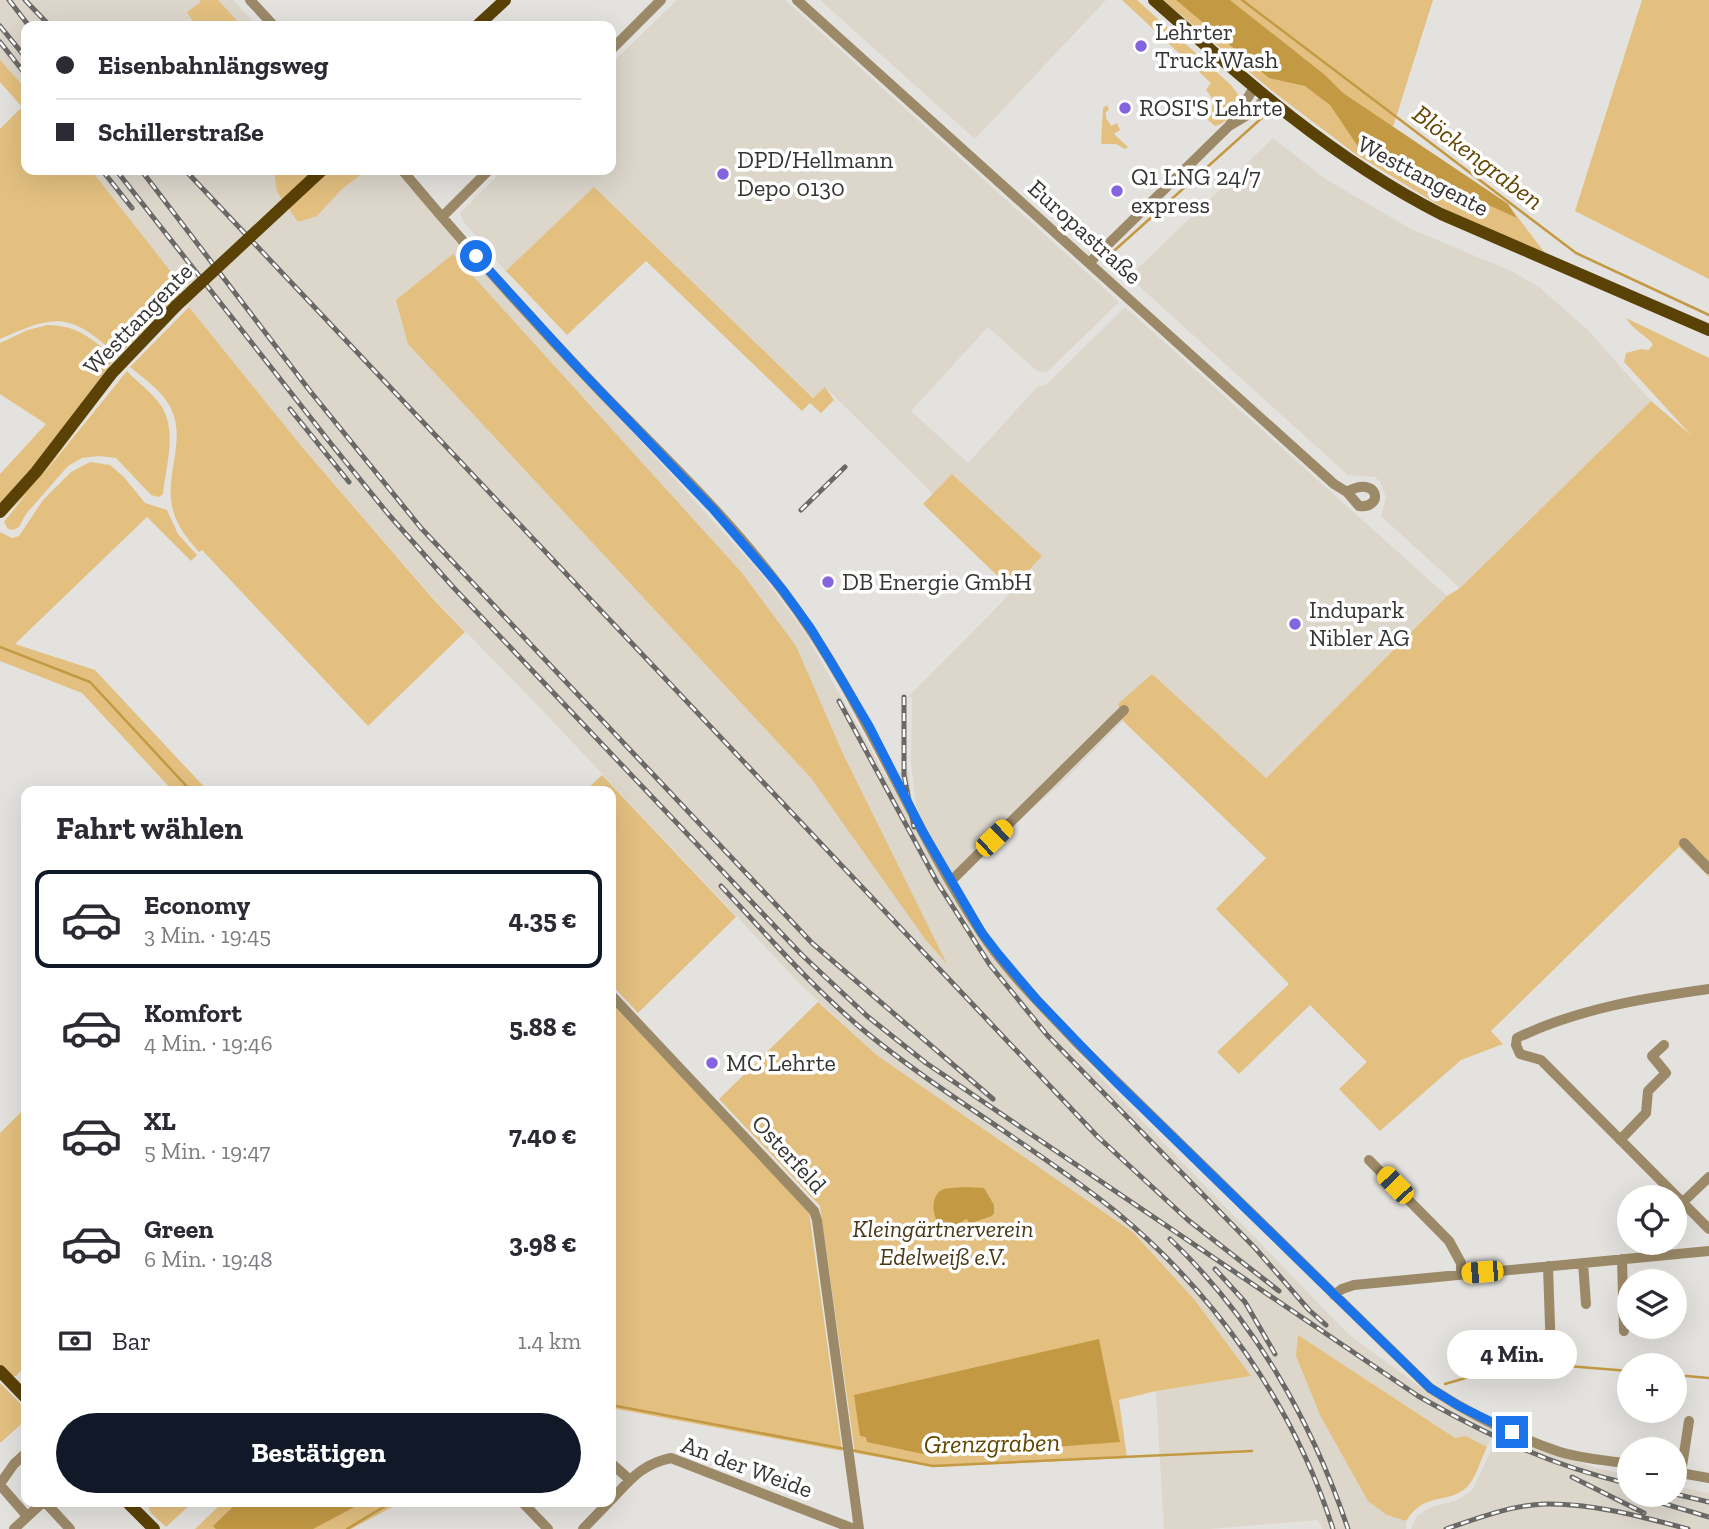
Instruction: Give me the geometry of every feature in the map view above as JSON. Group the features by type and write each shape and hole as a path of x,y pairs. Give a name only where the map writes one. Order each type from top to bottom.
{"main road":[{"path":"482,21 505,0"},
{"name":"Westtangente","path":"1154,0 1266,98 1342,156 1403,195 1709,330"},
{"name":"Westtangente","path":"0,512 29,480 131,351 317,175"},
{"path":"0,1371 21,1393"},
{"path":"132,1507 154,1529"}],"street":[{"path":"250,0 269,21"},
{"path":"616,45 661,0"},
{"name":"Europastraße","path":"797,0 1334,484 1347,492"},
{"path":"1089,263 1229,126 1254,88"},
{"path":"1229,126 1251,113 1266,98"},
{"path":"406,175 580,370 713,509 782,589 811,629 840,677 982,933 1037,1000 1115,1081 1430,1388 1459,1406 1559,1451 1617,1462"},
{"path":"442,217 484,175"},
{"path":"951,881 1124,710"},
{"path":"1684,843 1709,869"},
{"path":"1666,1185 1541,1060 1520,1054 1516,1045 1517,1038 1586,1013 1655,997 1709,989"},
{"name":"Osterfeld","path":"616,1000 814,1211 859,1529"},
{"path":"1620,1140 1646,1113 1648,1091 1666,1073 1652,1056 1664,1045"},
{"path":"1370,1160 1449,1241 1461,1263 1461,1274"},
{"path":"1687,1198 1709,1177"},
{"path":"1687,1206 1709,1229"},
{"path":"1334,1295 1354,1285 1709,1251"},
{"path":"1622,1259 1622,1269"},
{"path":"1583,1263 1586,1304"},
{"path":"1548,1266 1551,1355"},
{"path":"1686,1437 1689,1421"},
{"path":"21,1457 13,1464 0,1485 27,1516"},
{"name":"An der Weide","path":"616,1495 654,1462 671,1458 854,1529"},
{"path":"616,1467 630,1480"},
{"path":"1687,1474 1709,1478"},
{"path":"14,1529 38,1507"},
{"path":"49,1507 70,1529"},
{"path":"527,1507 548,1529"},
{"name":"An der Weide","path":"583,1529 604,1507"}],"shaded area":[{"path":"0,0 233,0 252,21 21,21 21,83 0,60"},
{"path":"677,0 785,0 1119,302 1047,372 1037,371 988,327 911,411 968,463 1038,386 1046,385 1125,307 1447,596 1265,778 1118,704 1123,721 1066,779 979,855 951,875 981,939 1072,1048 1348,1334 1430,1394 1496,1430 1487,1447 1466,1436 1455,1438 1298,1335 1387,1515 1406,1521 1406,1529 1323,1529 1318,1520 1209,1529 1164,1529 1156,1391 1250,1376 1194,1299 1134,1232 878,1056 803,987 616,786 435,600 302,447 194,313 169,280 174,277 95,175 399,175 761,574 805,633 887,778 908,769 913,807 923,824 916,805 911,762 912,697 908,697 1002,602 1040,557 953,474 933,494 825,387 814,398 594,187 506,272 463,221 460,213 498,175 616,175 616,59"},
{"path":"820,0 1106,0 975,139"},
{"path":"1273,138 1324,178 1411,229 1513,272 1539,287 1588,330 1651,401 1460,588 1381,516 1386,498 1381,483 1375,477 1348,475 1129,277"},
{"path":"1500,1431 1592,1467 1617,1472 1617,1507 1687,1507 1687,1488 1709,1493 1709,1529 1411,1529 1417,1516 1431,1507 1458,1500 1473,1489"}],"green space":[{"path":"199,0 218,0 237,21 193,21 187,12 201,2"},
{"path":"1122,0 1137,0 1231,85 1239,96 1228,119 1215,126 1208,120 1213,101 1206,90 1211,83"},
{"path":"1163,0 1433,0 1393,127 1507,203 1548,257 1453,214 1354,153 1271,90"},
{"path":"1642,0 1709,0 1709,279 1575,211"},
{"path":"0,60 21,83 21,106 0,82"},
{"path":"1107,105 1109,110 1106,112 1106,118 1111,126 1117,123 1120,130 1114,134 1128,147 1125,149 1116,144 1101,144 1103,108"},
{"path":"21,108 21,175 95,175 175,277 170,280 180,294 118,356 87,332 63,322 36,325 0,339 0,129"},
{"path":"275,175 360,175 342,189 317,216 298,222 277,192"},
{"path":"594,187 813,398 825,387 834,400 821,413 810,403 802,411 646,261 567,335 506,271"},
{"path":"453,254 742,573 796,646 844,756 947,964 925,939 811,778 408,344 396,300"},
{"path":"189,307 302,447 434,600 465,632 368,726 202,550 199,552 176,520 171,493 176,442 174,417 161,394 130,367"},
{"path":"1626,318 1709,358 1709,877 1679,847 1491,1031 1503,1044 1461,1060 1380,1131 1339,1089 1367,1062 1310,1005 1239,1074 1217,1052 1289,984 1216,909 1266,858 1123,721 1118,704 1152,674 1266,778 1447,596 1460,588 1651,401 1691,435 1624,362 1626,353 1649,350 1653,344"},
{"path":"47,325 76,330 115,358 34,468 0,506 0,474 46,424 0,394 0,343 28,330"},
{"path":"127,371 162,407 169,427 163,494 159,497 151,495 116,458 82,458 68,466 26,514 19,527 8,529 4,522 27,493 3,518 4,516 113,381 42,476"},
{"path":"90,462 110,465 124,477 145,503 167,510 178,534 197,555 191,561 147,517 15,644 95,670 203,786 168,786 82,693 0,661 0,532 12,538 19,536 43,500 71,472"},
{"path":"952,474 1042,556 1011,589 923,504"},
{"path":"602,775 612,786 590,786"},
{"path":"616,790 736,917 638,1013 616,989"},
{"name":"Kleingärtnerverein Edelweiß e.V.","path":"818,1002 878,1056 1133,1232 1194,1299 1251,1376 1156,1391 1119,1400 1127,1458 933,1467 855,1453 820,1206 719,1099"},
{"path":"616,1007 809,1212 842,1451 616,1409"},
{"path":"21,1112 21,1370 16,1376 12,1376 0,1365 0,1133"},
{"path":"1298,1335 1455,1438 1466,1436 1487,1447 1476,1474 1467,1487 1459,1493 1421,1505 1406,1521 1387,1515 1368,1501 1321,1417 1296,1356"},
{"path":"0,1383 21,1404 21,1424 0,1443"},
{"path":"148,1507 188,1507 166,1527"},
{"path":"218,1507 393,1507 351,1529 195,1529"}],"water":[{"path":"1176,0 1230,0 1325,75 1343,93 1508,204 1517,218 1357,145 1330,105 1305,86 1269,78"},
{"path":"984,1188 994,1205 994,1213 969,1224 967,1219 964,1220 960,1227 941,1229 934,1210 937,1195 945,1189"},
{"path":"1099,1339 1120,1442 932,1456 867,1442 866,1437 860,1436 854,1395"},
{"path":"233,1507 355,1507 313,1529 216,1529 213,1526"}],"waterway":[{"name":"Blöckengraben","path":"1242,0 1576,253 1709,315"},
{"path":"1115,250 1264,116"},
{"path":"0,647 90,682 186,786"},
{"name":"Grenzgraben","path":"1445,1384 1500,1368 1531,1363 1617,1370"},
{"name":"Grenzgraben","path":"1687,1376 1709,1378"},
{"name":"Grenzgraben","path":"616,1406 845,1449"},
{"name":"Grenzgraben","path":"851,1450 933,1466 1252,1451"},
{"name":"Grenzgraben","path":"347,1529 384,1507"}],"railway":[{"path":"9,0 25,21"},
{"path":"25,0 45,21"},
{"path":"0,26 21,52"},
{"path":"0,42 21,69"},
{"path":"106,175 132,208"},
{"path":"120,175 389,515 453,587 802,955 867,1016 926,1063 1418,1396 1520,1448 1617,1481"},
{"path":"145,175 310,391 421,528 812,943 993,1099"},
{"path":"190,175 1097,1136 1188,1220 1279,1291"},
{"path":"290,409 349,482"},
{"path":"801,510 845,467"},
{"path":"904,697 904,775 914,827"},
{"path":"839,701 937,882 990,965 1047,1035 1255,1248 1309,1310 1326,1325"},
{"path":"721,886 843,1013 924,1076 1084,1187 1151,1243 1186,1278 1218,1315 1273,1396 1317,1483 1333,1529"},
{"path":"1170,1239 1228,1302 1277,1373 1317,1449 1348,1529"},
{"path":"1215,1269 1245,1302 1275,1354"},
{"path":"1572,1477 1644,1513"},
{"path":"1687,1497 1709,1502"},
{"path":"1446,1529 1508,1509 1545,1504 1599,1508 1688,1529"},
{"path":"1676,1507 1709,1517"}],"place":[{"name":"Lehrter Truck Wash","path":"1141,46"},
{"name":"ROSI'S Lehrte","path":"1125,108"},
{"name":"DPD/Hellmann Depo 0130","path":"723,174"},
{"name":"Q1 LNG 24/7 express","path":"1117,191"},
{"name":"DB Energie GmbH","path":"828,582"},
{"name":"Indupark Nibler AG","path":"1295,624"},
{"name":"MC Lehrte","path":"712,1063"}],"route":[{"path":"476,256 713,509 782,589 811,629 869,726 923,832 982,933 1037,1000 1175,1140 1430,1388 1459,1406 1512,1432"}]}
